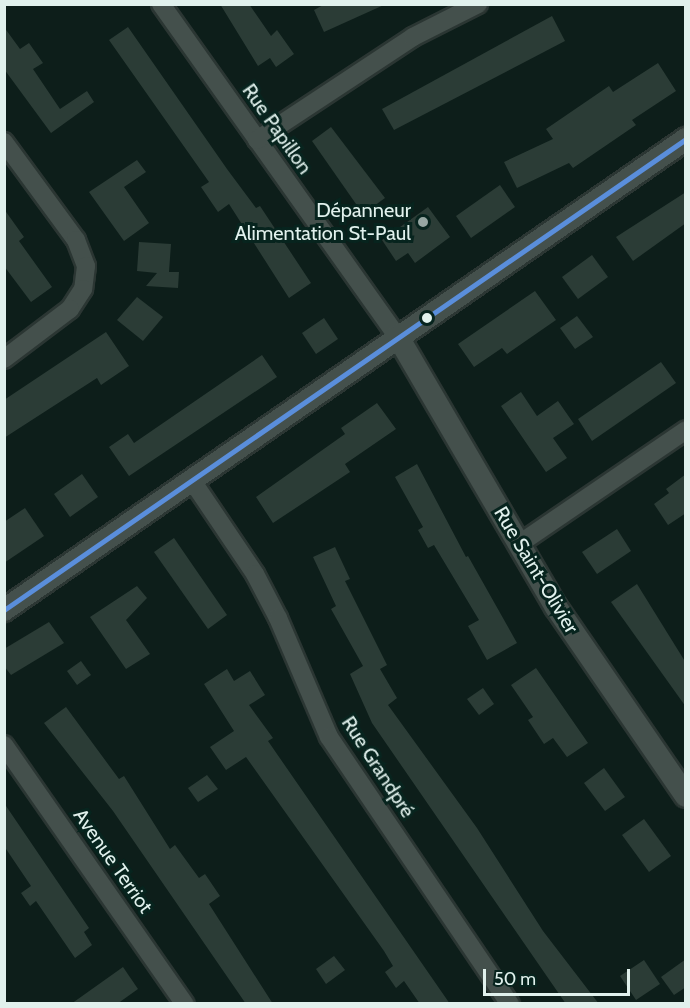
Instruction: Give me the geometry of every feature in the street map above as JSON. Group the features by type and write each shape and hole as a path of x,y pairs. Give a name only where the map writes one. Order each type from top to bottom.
{"street":[{"name":"Rue Papillon","path":"161,4 398,337"},
{"path":"257,140 413,37 478,4"},
{"path":"4,610 193,482 398,337 686,139"},
{"path":"4,142 76,240 86,266 83,289 70,309 4,359"},
{"name":"Rue Saint-Olivier","path":"398,337 562,616 686,796"},
{"path":"519,544 686,430"},
{"name":"Rue Grandpré","path":"193,482 255,574 329,737 510,1004"},
{"name":"Avenue Terriot","path":"4,745 185,1004"}],"building":[{"path":"220,4 249,4 271,36 277,30 294,54 276,67 270,58 258,66"},
{"path":"325,4 386,4 324,32 314,10"},
{"path":"552,16 565,41 394,130 382,109"},
{"path":"4,27 20,49 29,43 43,63 33,69 60,109 87,91 94,102 51,133 4,69"},
{"path":"128,27 227,169 256,208 260,206 311,283 289,298 229,204 218,212 201,187 209,182 109,40"},
{"path":"658,63 676,91 632,120 636,125 573,168 569,163 517,188 504,162 553,139 546,129 609,86 613,92"},
{"path":"331,127 385,198 363,214 312,141"},
{"path":"137,160 146,172 124,187 149,223 124,241 89,192"},
{"path":"500,185 515,207 471,238 456,216"},
{"path":"686,192 686,223 633,261 616,237"},
{"name":"Dépanneur Alimentation St-Paul","path":"428,207 450,237 415,263 408,253 396,261 382,240"},
{"path":"4,209 24,237 19,241 52,287 31,302 4,266"},
{"path":"139,242 171,244 169,272 179,272 178,288 146,286 157,273 137,271"},
{"path":"592,255 608,277 578,299 562,277"},
{"path":"535,291 556,320 507,354 502,348 474,367 458,344"},
{"path":"137,297 163,317 143,341 117,320"},
{"path":"577,316 593,337 575,349 560,328"},
{"path":"324,318 338,339 316,354 302,333"},
{"path":"106,332 129,366 101,385 97,378 4,438 4,400"},
{"path":"262,355 277,377 129,476 109,447 128,434 134,443"},
{"path":"661,362 676,383 592,441 578,419"},
{"path":"521,392 537,416 558,401 574,424 553,438 567,458 546,472 501,406"},
{"path":"377,403 396,429 345,464 350,472 273,523 256,497 345,434 341,428"},
{"path":"417,464 466,557 468,556 517,643 487,660 468,626 479,620 434,545 428,548 418,530 423,527 395,477"},
{"path":"82,474 98,497 70,517 54,494"},
{"path":"686,474 686,513 668,525 654,504 669,493 666,489"},
{"path":"25,508 44,536 4,563 4,522"},
{"path":"617,529 631,551 597,574 582,552"},
{"path":"174,538 227,615 208,629 154,552"},
{"path":"335,547 350,579 345,581 387,665 380,669 397,698 388,705 477,828 543,931 599,1004 566,1004 372,723 350,674 363,666 331,609 336,606 313,557"},
{"path":"637,584 686,663 686,707 611,602"},
{"path":"137,586 147,598 126,620 150,654 126,669 90,617"},
{"path":"49,622 64,643 11,675 4,666 4,649"},
{"path":"81,661 91,675 77,685 67,671"},
{"path":"536,668 588,743 567,757 553,738 544,744 528,720 533,717 511,685"},
{"path":"227,669 234,681 250,671 265,695 249,705 273,738 268,741 450,1004 420,1004 404,981 396,988 385,972 393,966 384,951 246,757 226,770 210,747 234,731 204,684"},
{"path":"483,688 494,704 479,715 467,699"},
{"path":"66,707 119,779 124,776 170,849 175,845 199,878 205,874 220,896 209,904 273,1004 246,1004 113,811 44,723"},
{"path":"604,768 625,797 605,811 584,783"},
{"path":"207,775 218,789 198,802 188,788"},
{"path":"4,803 89,928 84,932 92,945 75,958 36,901 30,906 21,893 31,886 4,846"},
{"path":"644,819 671,856 649,872 622,835"},
{"path":"334,956 345,970 326,984 316,969"},
{"path":"686,959 686,987 674,995 661,977"},
{"path":"644,960 660,984 636,1000 620,976"},
{"path":"123,967 138,989 117,1004 71,1004"}],"transit line":[{"path":"4,610 686,139"}],"place":[{"name":"Dépanneur Alimentation St-Paul","path":"423,222"}]}
